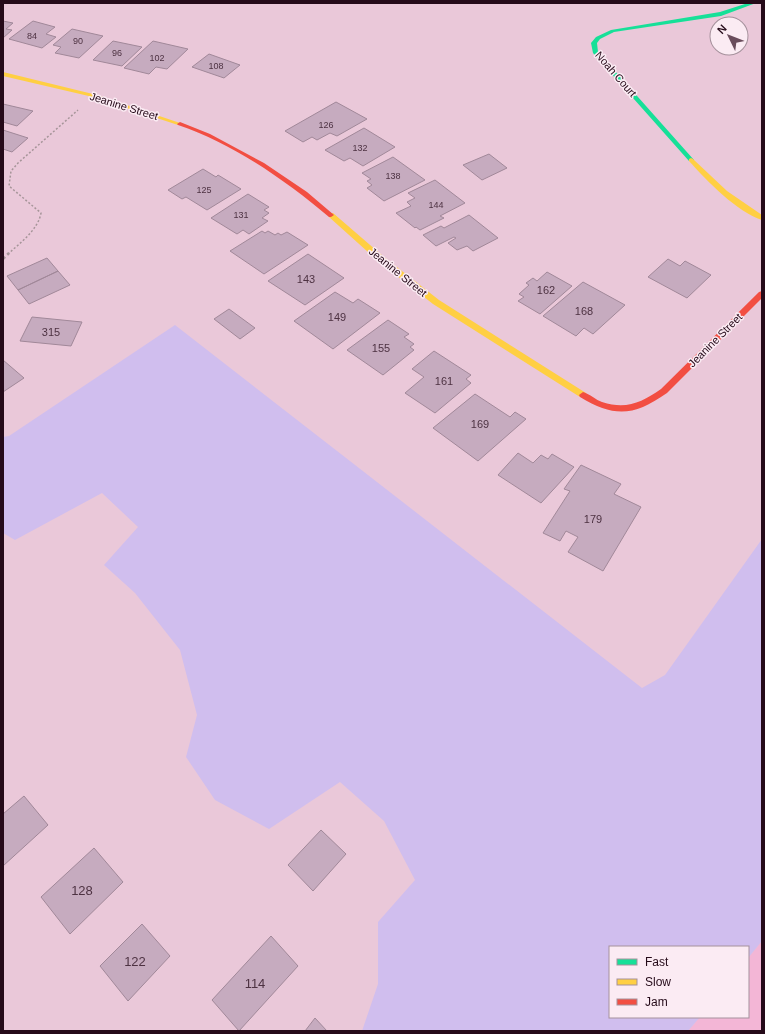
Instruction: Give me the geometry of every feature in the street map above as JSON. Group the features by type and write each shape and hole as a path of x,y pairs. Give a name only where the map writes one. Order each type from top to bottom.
{"street":[{"name":"Noah Court","path":"753,3 721,14 613,32 597,38 593,43 593,47 709,180 727,198 742,208 762,218"},
{"name":"Jeanine Street","path":"3,74 95,96 187,126 215,138 259,162 316,202 381,259 436,302 600,405 626,409 648,402 664,391 762,294"}],"path":[{"path":"3,259 37,225 41,218 41,213 9,186 11,171 95,96"}],"shaded area":[{"path":"175,325 642,688 665,675 762,539 762,941 749,957 749,946 609,946 609,1018 699,1018 688,1031 362,1031 378,984 378,922 415,880 384,821 340,782 269,829 215,800 186,757 197,715 180,650 135,593 104,565 138,527 102,493 15,540 3,533 3,437 9,436"},
{"path":"762,941 762,1031 688,1031 699,1018 749,1018 749,957"}],"building":[{"path":"3,21 13,23 6,29 12,30 3,38"},
{"path":"33,21 55,27 46,34 56,37 42,48 9,39"},
{"path":"72,29 103,36 79,58 55,53 61,47 53,45"},
{"path":"113,41 142,47 122,66 93,60"},
{"path":"153,41 188,49 167,69 156,67 149,74 124,68"},
{"path":"209,54 240,65 224,78 192,67"},
{"path":"336,102 367,119 337,136 330,133 317,140 312,137 303,142 285,131"},
{"path":"3,104 33,111 17,126 3,122"},
{"path":"364,128 395,147 363,166 350,158 344,161 325,150"},
{"path":"3,130 28,138 12,152 3,149"},
{"path":"489,154 507,168 482,180 463,165"},
{"path":"393,157 425,180 384,201 367,188 372,185 367,181 371,179 362,173"},
{"path":"203,169 216,177 218,175 241,189 207,210 186,197 182,199 168,190"},
{"path":"435,180 465,203 440,216 444,218 420,230 416,227 415,228 396,213 411,206 407,202 415,198 408,193"},
{"path":"248,194 269,207 264,210 269,213 262,218 268,221 249,234 243,230 237,234 211,218"},
{"path":"469,215 498,238 473,251 467,246 457,250 448,243 456,238 454,237 436,246 423,235 441,226 444,228"},
{"path":"262,231 265,233 268,231 275,235 278,233 281,235 287,232 308,245 264,274 230,251"},
{"path":"308,254 344,278 305,305 268,281"},
{"path":"47,258 58,271 18,290 7,276"},
{"path":"668,259 680,266 685,261 711,275 687,298 648,277"},
{"path":"58,271 70,285 29,304 18,290"},
{"path":"547,272 572,286 540,314 518,301 524,297 519,294 529,285 526,283 533,278 537,281"},
{"path":"583,282 625,305 593,334 584,328 576,336 543,316"},
{"path":"335,292 353,303 358,299 380,313 333,349 294,321"},
{"path":"229,309 255,328 240,339 214,319"},
{"path":"32,317 82,322 71,346 20,341"},
{"path":"388,320 409,334 404,337 414,344 410,347 414,350 383,375 347,350"},
{"path":"434,351 471,375 466,379 471,383 435,413 405,393 424,377 412,369"},
{"path":"3,360 24,378 3,392"},
{"path":"475,394 510,417 515,412 526,419 478,461 433,428"},
{"path":"518,453 533,463 541,455 548,459 552,454 574,467 541,503 498,475"},
{"path":"581,465 621,484 614,494 641,507 603,571 568,552 578,537 566,531 560,541 543,533 570,491 564,489"},
{"path":"24,796 48,825 3,866 3,814"},
{"path":"321,830 346,854 313,891 288,865"},
{"path":"94,848 123,882 70,934 41,897"},
{"path":"142,924 170,956 128,1001 100,966"},
{"path":"271,936 298,966 239,1031 212,1000"},
{"path":"315,1018 327,1031 305,1031"}],"traffic: fast":[{"path":"691,160 595,52 594,43 598,38 613,31 721,14 753,3"}],"traffic: slow":[{"path":"3,74 95,96 180,124"},
{"path":"691,160 724,192 742,206 762,218"},
{"path":"331,215 381,259 436,302 583,395"}],"traffic: jam":[{"path":"180,124 194,129 262,165 305,193 331,215"},
{"path":"583,395 600,405 627,409 648,402 664,391 762,294"}]}
